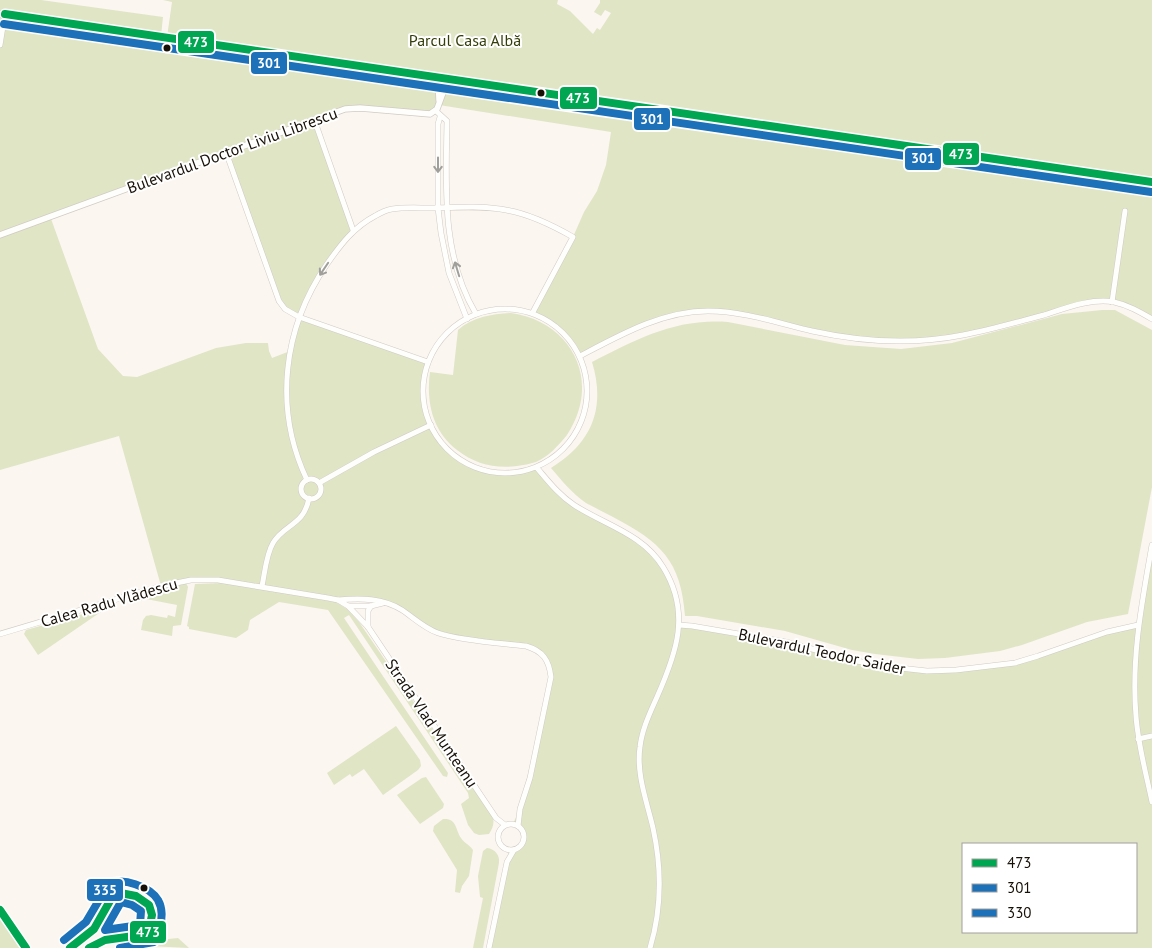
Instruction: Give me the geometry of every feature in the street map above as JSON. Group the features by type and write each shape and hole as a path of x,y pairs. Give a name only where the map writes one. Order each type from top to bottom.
{"street":[{"path":"0,45 2,14 1152,182"},
{"path":"438,77 439,105"},
{"path":"448,79 436,111 446,121 446,208 448,229 457,269 467,298 476,314"},
{"name":"Bulevardul Doctor Liviu Librescu","path":"0,235 345,109 352,108 425,115 436,111"},
{"path":"440,117 438,124 438,208 449,273 467,319"},
{"path":"314,119 353,230"},
{"path":"226,152 279,301 285,310 299,317 428,362"},
{"path":"307,480 296,449 287,404 290,351 299,317 311,289 353,230 375,216 393,209 506,210 538,219 573,237 533,312"},
{"path":"1112,302 1125,211"},
{"path":"580,356 649,322 685,313 707,311 725,312 849,338 909,342 964,335 1080,304 1112,302 1123,304 1152,320"},
{"path":"503,309 533,312 558,328 573,343 580,356 584,367 587,394 581,420 568,443 560,452 537,468 510,473 478,469 462,461 448,450 438,438 431,425 425,407 423,386 428,362 435,347 453,328 476,314 503,309"},
{"path":"319,483 374,452 431,425"},
{"path":"537,468 555,490 564,497 585,511 643,543 663,567 673,588 679,610 679,625 672,661 650,713 640,745 639,770 660,868 659,902 650,948"},
{"path":"313,479 319,483 321,488 320,494 315,498 309,498 304,494 302,490 307,480 313,479"},
{"path":"262,586 273,543 300,519 307,508 309,498"},
{"path":"1152,545 1138,625 1135,660 1135,714 1138,739 1152,802"},
{"name":"Calea Radu Vlădescu","path":"0,634 177,582 218,580 338,600 368,599 386,603 402,610 424,627 438,633 537,649 547,659 551,677 530,778 520,808 518,826"},
{"path":"357,615 358,607 368,599"},
{"name":"Calea Radu Vlădescu","path":"338,600 348,606 368,627"},
{"name":"Calea Radu Vlădescu","path":"348,606 371,606 386,603"},
{"path":"368,627 368,611 371,606"},
{"name":"Bulevardul Teodor Saider","path":"679,625 786,642 882,666 927,671 956,670 1015,663 1107,632 1138,625"},
{"name":"Strada Vlad Munteanu","path":"368,627 496,818 500,830"},
{"path":"1138,739 1152,736"},
{"name":"Calea Radu Vlădescu","path":"507,824 520,808"},
{"name":"Strada Vlad Munteanu","path":"496,818 507,824"},
{"path":"490,948 507,862 514,850 521,846 524,839 523,832 518,826 507,824 500,830 497,838 503,848 507,862"},
{"path":"503,848 514,850"},
{"path":"0,910 25,947"}],"green space":[{"name":"Parcul Casa Albă","path":"0,0 41,0 163,17 161,36 167,37 172,2 163,0 558,0 557,4 570,11 593,34 597,28 600,30 611,13 605,10 601,16 594,12 600,0 1152,0 1152,319 1112,302 1080,304 1018,322 932,340 849,338 778,322 707,311 665,317 580,356 561,330 533,312 573,237 584,212 597,191 606,165 611,132 439,105 433,113 360,108 315,119 353,230 336,252 299,317 428,362 424,380 424,398 428,416 435,432 445,446 458,458 473,467 491,472 508,473 537,468 564,497 602,519 653,553 673,588 680,625 786,642 857,661 927,671 1015,663 1095,636 1138,625 1152,545 1152,948 489,948 509,851 519,848 524,838 520,828 513,824 520,808 551,677 550,667 537,649 438,633 402,610 376,600 338,600 262,586 191,580 161,586 119,436 0,470","holes":["226,152 285,309 299,317 290,351 272,358 268,343 246,343 216,348 137,377 123,376 98,349 50,216"]},
{"path":"1115,310 1152,330 1152,487 1128,614 1087,622 1022,645 1000,651 945,658 918,659 852,650 785,631 697,616 685,616 679,581 673,567 656,545 630,526 586,503 567,487 551,468 577,447 586,436 592,423 596,409 597,394 592,362 641,338 674,327 691,323 728,322 845,345 901,349 952,343 1062,314"},
{"path":"511,313 533,319 551,328 565,342 575,358 581,375 582,395 577,415 567,435 553,450 536,462 501,467 471,459 448,442 436,425 430,404 429,383 430,372 453,375 458,330 470,322 483,317"},
{"path":"184,583 188,587 181,625 173,626 172,636 141,630 146,616 167,618 168,615 175,617 177,605 146,599 137,602 135,600 136,596"},
{"path":"221,583 336,602 347,609 359,622 492,816 493,825 489,834 479,835 474,833 468,825 461,804 469,798 468,793 349,615 344,618 448,773 447,777 443,776 328,610 279,602 250,620 248,630 236,638 189,629 187,626 195,584"},
{"path":"108,607 38,655 24,634 26,630"},
{"path":"396,726 420,760 421,766 418,770 383,795 364,769 352,777 350,774 334,785 327,773"},
{"path":"426,777 444,804 443,808 420,824 397,795"},
{"path":"443,819 453,822 461,838 473,850 469,876 462,886 460,893 455,892 457,870 433,831 434,826"},
{"path":"487,848 496,853 499,857 499,863 483,948 473,948 483,898 480,897 478,876 483,851"},
{"path":"0,910 24,948 0,948"},
{"path":"178,938 189,948 149,946 149,941"}],"transit line":[{"name":"473","path":"5,14 1152,182"},
{"name":"301","path":"4,24 1151,192"},
{"name":"335","path":"64,940 86,922 108,885 128,882 142,887 154,895 161,907 162,914 160,928 154,942 120,948"},
{"name":"473","path":"70,948 94,929 115,892 136,896 149,905 152,915 148,934 105,940 89,948"},
{"name":"330","path":"121,902 132,905 141,911 140,925 105,930 121,902"},
{"name":"473","path":"0,910 26,948"}]}
